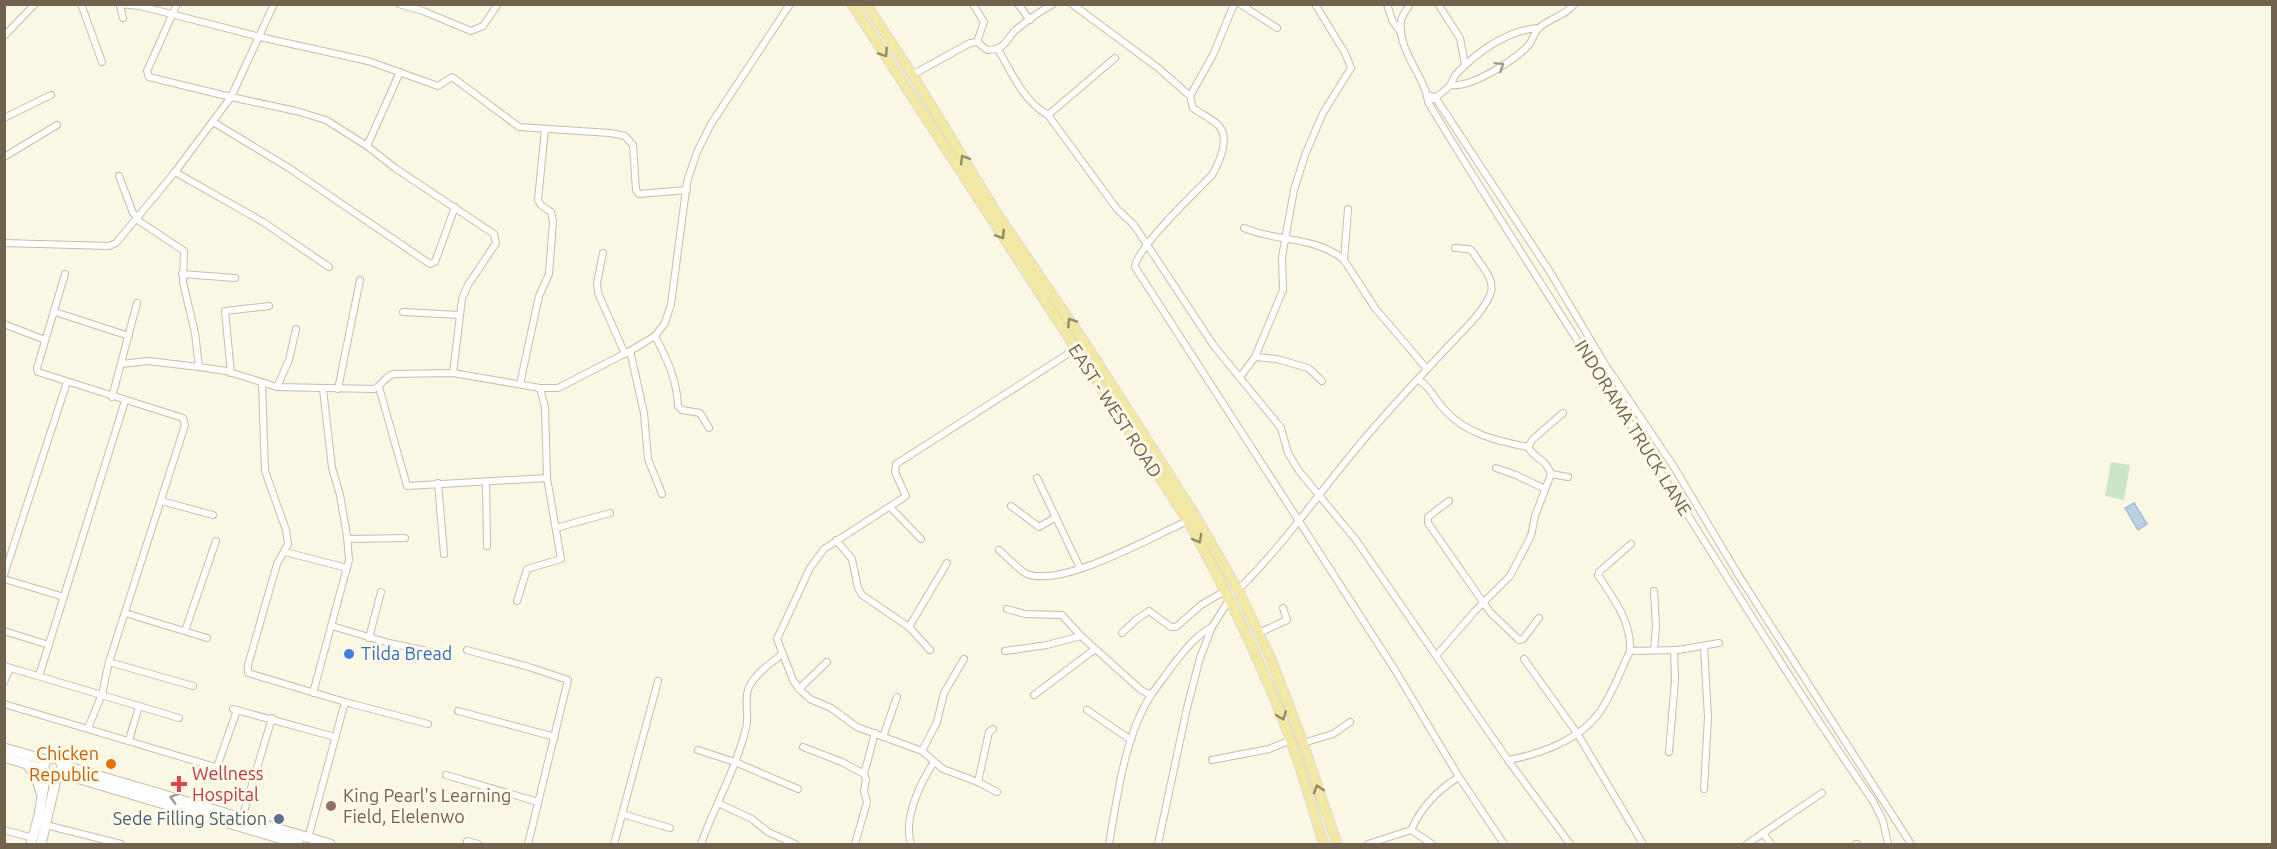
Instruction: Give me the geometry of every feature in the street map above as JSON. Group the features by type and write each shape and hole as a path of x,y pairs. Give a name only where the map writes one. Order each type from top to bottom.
{"main road":[{"name":"EAST - WEST ROAD","path":"852,4 1188,521 1262,667 1291,740 1324,844"},
{"name":"EAST - WEST ROAD","path":"866,4 996,212 1085,343 1196,518 1238,590 1271,659 1303,743 1337,844"},
{"path":"4,748 45,767 51,776 60,771 242,818 330,844"},
{"path":"4,757 45,767"},
{"path":"55,758 60,771 46,825 35,842 45,767 55,758"},
{"path":"27,764 38,782 42,796"},
{"path":"60,771 77,779 299,844"},
{"path":"54,794 63,784 77,779"}],"street":[{"path":"81,4 102,62"},
{"path":"177,4 147,75 231,98 319,117 367,146 395,168 486,228 496,238 496,243 464,292 459,315 453,373"},
{"path":"4,243 109,246 116,243 175,172 231,98 274,4"},
{"path":"399,4 423,11 471,31 483,26 498,4"},
{"path":"122,364 148,361 200,367 231,373 277,387 374,389 379,387 386,377 394,374 453,373 551,389 563,387 627,353 655,336 665,323 671,304 690,172 697,152 711,124 790,4"},
{"path":"973,4 984,22 977,42"},
{"path":"1018,4 1030,20"},
{"path":"912,75 970,43 977,42 987,50 998,49 1005,45 1017,28 1053,4"},
{"path":"1072,4 1156,67 1190,96 1193,108 1222,129 1220,162 1212,175 1147,245 1135,260 1135,267 1300,521 1395,670 1459,777 1504,844"},
{"path":"1190,96 1213,55 1234,4"},
{"path":"1240,4 1277,28"},
{"path":"1240,377 1255,357 1283,290 1282,264 1294,190 1305,155 1323,113 1350,68 1345,53 1315,4"},
{"name":"INDORAMA TRUCK LANE","path":"1387,4 1392,20 1402,34 1409,58 1427,95 1428,102 1489,204 1658,467 1727,580 1873,801 1883,821 1888,844"},
{"path":"1402,34 1401,21 1410,4"},
{"path":"1438,4 1460,38 1465,65"},
{"path":"1428,102 1450,85 1452,79 1465,65 1507,36 1527,29 1539,28 1568,11 1574,4"},
{"path":"4,36 34,5"},
{"path":"123,18 119,5 140,6 368,62 438,86 452,77 517,126 626,136 633,145 637,193 687,190"},
{"path":"1450,85 1465,85 1501,66 1528,47 1539,28"},
{"path":"998,49 1017,82 1037,109 1048,115 1118,209 1134,225 1198,323 1281,428 1288,453 1318,495 1356,540 1508,760 1570,844"},
{"path":"1048,115 1115,58"},
{"path":"367,146 400,72"},
{"path":"4,118 51,95"},
{"path":"1427,95 1435,98 1550,272 1606,366 1674,467 1739,576 1911,844"},
{"path":"213,122 289,168 430,264 435,262 455,207"},
{"path":"4,158 57,125"},
{"path":"520,384 539,296 549,274 553,221 551,212 540,205 538,200 545,129"},
{"path":"175,172 263,222 329,267"},
{"path":"119,176 137,218 184,251 182,274 200,367"},
{"path":"1344,260 1348,208"},
{"path":"1244,228 1271,237 1287,238 1322,247 1344,260 1375,308 1427,369"},
{"path":"1238,590 1300,521 1318,495 1372,430 1480,310 1491,291 1490,278 1473,252 1469,249 1455,248"},
{"path":"603,253 597,283 598,293 627,353 644,413 648,459 662,494"},
{"path":"65,274 37,370 42,374 183,418 185,421 109,662 102,694 88,728"},
{"path":"182,274 235,278"},
{"path":"338,389 360,280"},
{"path":"112,397 137,303"},
{"path":"231,373 225,311 269,306"},
{"path":"55,312 129,336"},
{"path":"402,312 459,315"},
{"path":"4,324 45,340"},
{"path":"277,387 289,360 296,329"},
{"path":"655,336 670,366 677,387 678,406 682,410 700,413 709,428"},
{"path":"997,792 978,782 942,769 922,751 857,727 831,708 810,699 799,689 777,643 777,637 786,623 800,587 819,554 836,540 905,498 907,494 895,472 896,464 1085,343"},
{"path":"1255,357 1277,359 1308,368 1322,381"},
{"path":"1419,380 1432,390 1446,411 1476,434 1528,447"},
{"path":"64,597 4,577 67,382"},
{"path":"262,383 264,468 286,531 288,544 277,564 248,665 248,673 428,724"},
{"path":"379,387 405,484 411,487 438,483 547,478"},
{"path":"517,601 527,569 561,559 547,478 545,407 540,388"},
{"path":"313,693 347,568 349,551 340,495 332,468 323,389"},
{"path":"39,676 125,401"},
{"path":"1528,447 1533,439 1563,413"},
{"path":"1437,655 1483,602 1510,576 1520,561 1531,536 1535,516 1551,474 1545,462 1531,453 1528,447"},
{"path":"1496,468 1545,489"},
{"path":"1551,474 1568,477"},
{"path":"1037,478 1080,568"},
{"path":"486,482 487,546"},
{"path":"438,483 444,555"},
{"path":"161,501 213,514"},
{"path":"1449,501 1428,517 1428,523 1483,602 1519,640 1523,639 1539,618"},
{"path":"1011,506 1039,527 1056,517"},
{"path":"890,507 921,539"},
{"path":"556,528 610,513"},
{"path":"999,550 1021,571 1035,576 1063,574 1107,559 1188,521"},
{"path":"348,539 405,538"},
{"path":"836,540 852,560 858,588 862,595 909,627 930,650"},
{"path":"186,631 216,541"},
{"path":"1508,760 1548,749 1577,733 1601,711 1630,651 1631,642 1626,623 1617,604 1598,575 1603,567 1631,544"},
{"path":"285,552 347,568"},
{"path":"909,627 947,563"},
{"path":"1654,591 1656,627 1654,649"},
{"path":"369,638 381,592"},
{"path":"1158,844 1200,658 1227,596"},
{"path":"1122,633 1149,611 1171,627 1176,627 1201,605 1227,596"},
{"path":"1258,633 1287,620 1283,608"},
{"path":"1007,609 1025,614 1059,614 1141,690 1151,695"},
{"path":"125,613 207,638"},
{"path":"332,626 369,638 437,653"},
{"path":"1109,844 1116,802 1131,740 1151,695 1192,641 1212,627"},
{"path":"4,631 49,645"},
{"path":"1005,651 1047,645 1081,636"},
{"path":"1630,651 1674,650 1719,643"},
{"path":"1704,646 1708,717 1704,789"},
{"path":"1034,694 1095,649"},
{"path":"467,650 568,680 528,844"},
{"path":"1670,752 1675,680 1674,650"},
{"path":"701,844 735,762 748,721 746,702 749,688 755,677 782,654"},
{"path":"922,751 937,723 944,693 964,659"},
{"path":"1524,659 1577,733 1643,844"},
{"path":"109,662 193,686"},
{"path":"799,689 827,662"},
{"path":"4,682 8,667 179,718"},
{"path":"614,844 658,681"},
{"path":"883,737 897,697"},
{"path":"308,838 345,702"},
{"path":"4,704 252,778"},
{"path":"129,740 139,706"},
{"path":"217,767 235,709 335,737"},
{"path":"1087,710 1131,740"},
{"path":"458,711 555,736"},
{"path":"242,818 252,778 272,718"},
{"path":"1303,743 1333,734 1350,722"},
{"path":"978,782 989,732 993,729"},
{"path":"855,844 867,802 864,791 866,779 864,774 875,733"},
{"path":"1212,760 1269,749 1291,740"},
{"path":"803,747 842,762 864,774"},
{"path":"698,750 735,762 798,789"},
{"path":"911,844 908,832 915,798 923,778 934,762"},
{"path":"446,775 538,802"},
{"path":"1857,779 1868,776"},
{"path":"1368,844 1411,830 1431,798 1444,786 1459,777"},
{"path":"1747,844 1822,793"},
{"path":"718,804 752,819 768,832 795,844"},
{"path":"622,814 670,828"},
{"path":"46,825 121,844"},
{"path":"4,830 35,842"},
{"path":"1411,830 1422,841 1432,844"},
{"path":"1763,833 1771,844"},
{"path":"467,841 478,844"}],"green space":[{"path":"2111,462 2130,465 2124,500 2105,496"}],"water":[{"path":"2134,503 2147,524 2138,530 2125,508"}],"place":[{"name":"Tilda Bread","path":"349,654"},
{"name":"Chicken Republic","path":"111,764"},
{"name":"Wellness Hospital","path":"179,784"},
{"name":"King Pearl's Learning Field, Elelenwo","path":"331,806"},
{"name":"Sede Filling Station","path":"279,819"}]}
